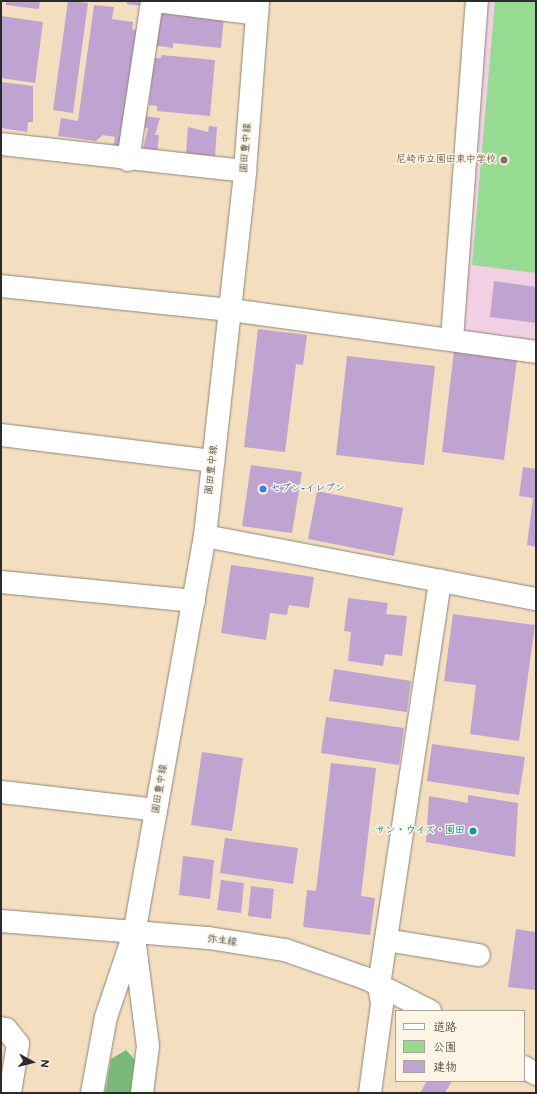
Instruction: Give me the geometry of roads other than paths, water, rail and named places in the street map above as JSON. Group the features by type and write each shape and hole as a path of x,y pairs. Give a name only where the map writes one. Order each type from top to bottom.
{"street":[{"path":"128,160 152,1"},
{"path":"156,1 258,8"},
{"path":"452,339 477,1"},
{"name":"園田豊中線","path":"134,934 205,536 231,310 245,171 258,8"},
{"path":"1,144 128,160 245,171"},
{"path":"1,286 231,310 452,339 466,344 536,352"},
{"path":"1,435 213,461"},
{"path":"205,536 536,599"},
{"path":"370,1093 382,1004 379,985 440,581"},
{"path":"1,582 194,601"},
{"path":"1,792 156,810"},
{"name":"弥生線","path":"1,921 134,934 209,938 285,950 379,985 428,1010"},
{"path":"92,1093 106,1017 134,934"},
{"path":"134,934 148,1046 142,1093"},
{"path":"386,940 479,955"},
{"path":"1,1028 6,1029 18,1044 10,1093"},
{"path":"525,1068 536,1074"}],"place":[{"name":"尼崎市立園田東中学校","path":"504,160"},
{"name":"セブン-イレブン","path":"263,489"},
{"name":"サン・ウイズ・園田","path":"473,831"}]}
